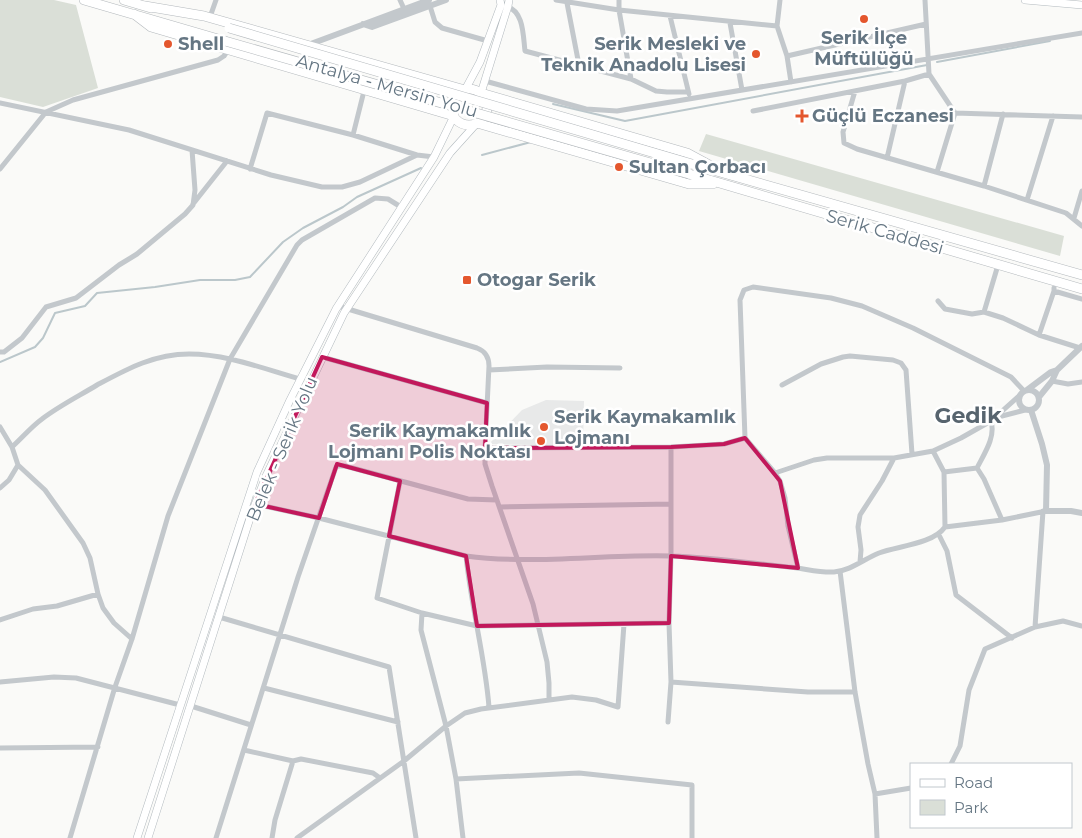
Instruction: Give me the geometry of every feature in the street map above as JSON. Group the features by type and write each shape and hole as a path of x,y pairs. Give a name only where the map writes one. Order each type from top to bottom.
{"highway":[{"name":"Antalya - Mersin Yolu","path":"84,0 225,41 690,169"},
{"name":"Antalya - Mersin Yolu","path":"124,0 229,28 690,169"},
{"path":"145,6 210,18 465,90"},
{"path":"134,14 151,27 454,116"},
{"path":"724,184 689,184 477,123 461,123 451,111 452,100 455,95 470,89 687,153 726,174"},
{"path":"477,123 484,117 487,109 486,100 480,93"},
{"name":"Serik Caddesi","path":"690,169 726,174 1082,275"},
{"name":"Serik Caddesi","path":"690,169 724,184 1030,273 1055,286 1082,289"},
{"path":"1030,273 1047,274 1082,283"}],"main road":[{"path":"1025,0 1080,3"},
{"path":"465,90 480,62 504,3"},
{"path":"480,93 485,81 504,3"},
{"name":"Belek - Serik Yolu","path":"137,838 257,472 300,379 338,306 434,157 454,116"},
{"name":"Belek - Serik Yolu","path":"148,838 266,476 346,309 450,153 477,123"}],"street":[{"path":"210,18 216,0"},
{"path":"400,0 405,12"},
{"path":"308,45 363,24 429,3 446,0"},
{"path":"556,0 619,10 730,23 777,26"},
{"path":"619,0 619,10 631,79"},
{"path":"780,0 777,26 787,56 791,82"},
{"path":"925,0 929,74 955,113"},
{"path":"429,3 435,22 442,28 488,41"},
{"path":"504,3 515,10 519,17 526,51 631,79 656,91 688,92"},
{"path":"568,3 579,65"},
{"path":"670,16 690,99"},
{"path":"730,23 742,90"},
{"path":"787,56 926,24"},
{"path":"485,81 586,109 601,111 629,110 1082,33"},
{"path":"0,169 46,112 73,100 218,60 228,50"},
{"path":"753,111 905,81 929,74"},
{"path":"887,158 905,81"},
{"path":"353,136 364,91"},
{"path":"855,91 843,132 844,143 857,149 1066,212 1082,226"},
{"path":"0,103 129,130 250,169 322,187 342,187 360,182 417,155"},
{"path":"250,169 266,113 417,155 434,157"},
{"path":"955,113 1082,117"},
{"path":"937,172 955,113"},
{"path":"984,186 1003,114"},
{"path":"1027,200 1053,116"},
{"path":"192,150 195,190 193,205"},
{"path":"0,352 4,352 22,338 46,307 76,298 166,231 193,205 227,161"},
{"path":"1074,218 1082,191"},
{"path":"70,838 168,516 230,359 302,240 375,198 388,198 402,207"},
{"path":"984,312 998,265"},
{"path":"1039,335 1055,286 1082,299"},
{"path":"798,568 788,526 783,489 775,473 745,438 740,300 744,290 753,287 831,298 862,306 906,325 1011,377 1024,392"},
{"path":"938,301 945,309 972,314 984,312 1003,318 1039,335 1081,347"},
{"path":"338,306 481,350 488,358 486,464 533,604 549,672 549,699"},
{"path":"997,417 1028,410 1038,405 1039,396 1052,381 1057,370 1081,347"},
{"path":"12,447 43,418 129,368 147,360 175,354 190,354 230,359 300,379"},
{"path":"322,356 487,403"},
{"path":"782,386 821,364 843,357 897,361 906,370 912,454"},
{"path":"489,370 547,367 620,368"},
{"path":"775,473 814,460 827,458 894,458 933,451 991,421 1024,392 1050,372 1057,370"},
{"path":"1052,381 1068,384 1082,382"},
{"path":"1024,392 1033,390 1039,396"},
{"path":"1024,392 1019,403 1028,410 1042,444 1046,465 1045,511 1035,627"},
{"path":"977,468 992,436 991,421"},
{"path":"0,427 12,447 18,465 45,490 83,543 90,558 98,594 107,616 132,639"},
{"path":"485,448 671,447 724,444 745,438"},
{"path":"668,722 671,682 669,623 671,447"},
{"path":"256,504 320,518 466,556 517,559 671,556 831,572 840,571 880,552 939,535 945,527 944,472 933,451"},
{"path":"860,562 861,550 858,527 860,515 894,458"},
{"path":"0,488 9,480 18,465"},
{"path":"216,838 298,577 336,468 345,466 468,499 497,500"},
{"path":"977,468 984,479 1002,520"},
{"path":"944,472 977,468"},
{"path":"400,482 377,598 422,613 476,626 669,623"},
{"path":"500,507 671,504"},
{"path":"945,527 1002,520 1045,511 1082,513"},
{"path":"939,535 947,550 956,595 1012,638"},
{"path":"466,556 468,584 484,667 489,708"},
{"path":"840,571 856,692 875,794 877,838"},
{"path":"0,620 33,609 57,606 98,594"},
{"path":"422,613 422,630 446,726 456,778 463,838"},
{"path":"219,617 389,667 416,838"},
{"path":"952,763 960,746 969,690 983,653 989,646 1035,627 1063,621 1082,626"},
{"path":"297,838 404,761 446,726 465,713 572,697 589,698 618,707 624,624"},
{"path":"0,682 64,677 87,680 180,705"},
{"path":"671,682 808,692 856,692"},
{"path":"264,688 398,722"},
{"path":"191,706 251,725"},
{"path":"0,748 98,747"},
{"path":"244,750 293,761 301,759 373,773 380,778"},
{"path":"272,838 275,820 293,761"},
{"path":"456,778 579,773 692,785 692,838"},
{"path":"875,794 910,788"}],"highlighted area":[{"path":"322,357 487,403 485,448 671,447 724,444 745,438 780,481 798,568 671,556 669,623 477,626 466,556 389,536 400,481 337,464 319,518 255,504"}],"shaded area":[{"name":"Serik Kaymakamlık Lojmanı","path":"546,400 584,401 583,446 489,444 522,410"}],"green space":[{"path":"0,0 54,0 76,5 98,88 43,107 0,97"},
{"path":"706,134 1064,236 1060,256 699,151"}],"waterway":[{"path":"937,62 1050,41"},
{"path":"553,104 625,121 927,65"},
{"path":"482,155 531,142"},
{"path":"0,362 35,347 43,338 55,313 85,306 97,293 200,280 235,280 250,277 283,242 303,228 343,207 357,197 421,168"}],"place":[{"name":"Serik İlçe Müftülüğü","path":"864,19"},
{"name":"Shell","path":"168,44"},
{"name":"Serik Mesleki ve Teknik Anadolu Lisesi","path":"756,54"},
{"name":"Güçlü Eczanesi","path":"802,116"},
{"name":"Sultan Çorbacı","path":"619,167"},
{"name":"Otogar Serik","path":"467,280"},
{"name":"Serik Kaymakamlık Lojmanı","path":"544,427"},
{"name":"Serik Kaymakamlık Lojmanı Polis Noktası","path":"541,441"}],"district":[{"name":"Gedik","path":"968,415"}]}
